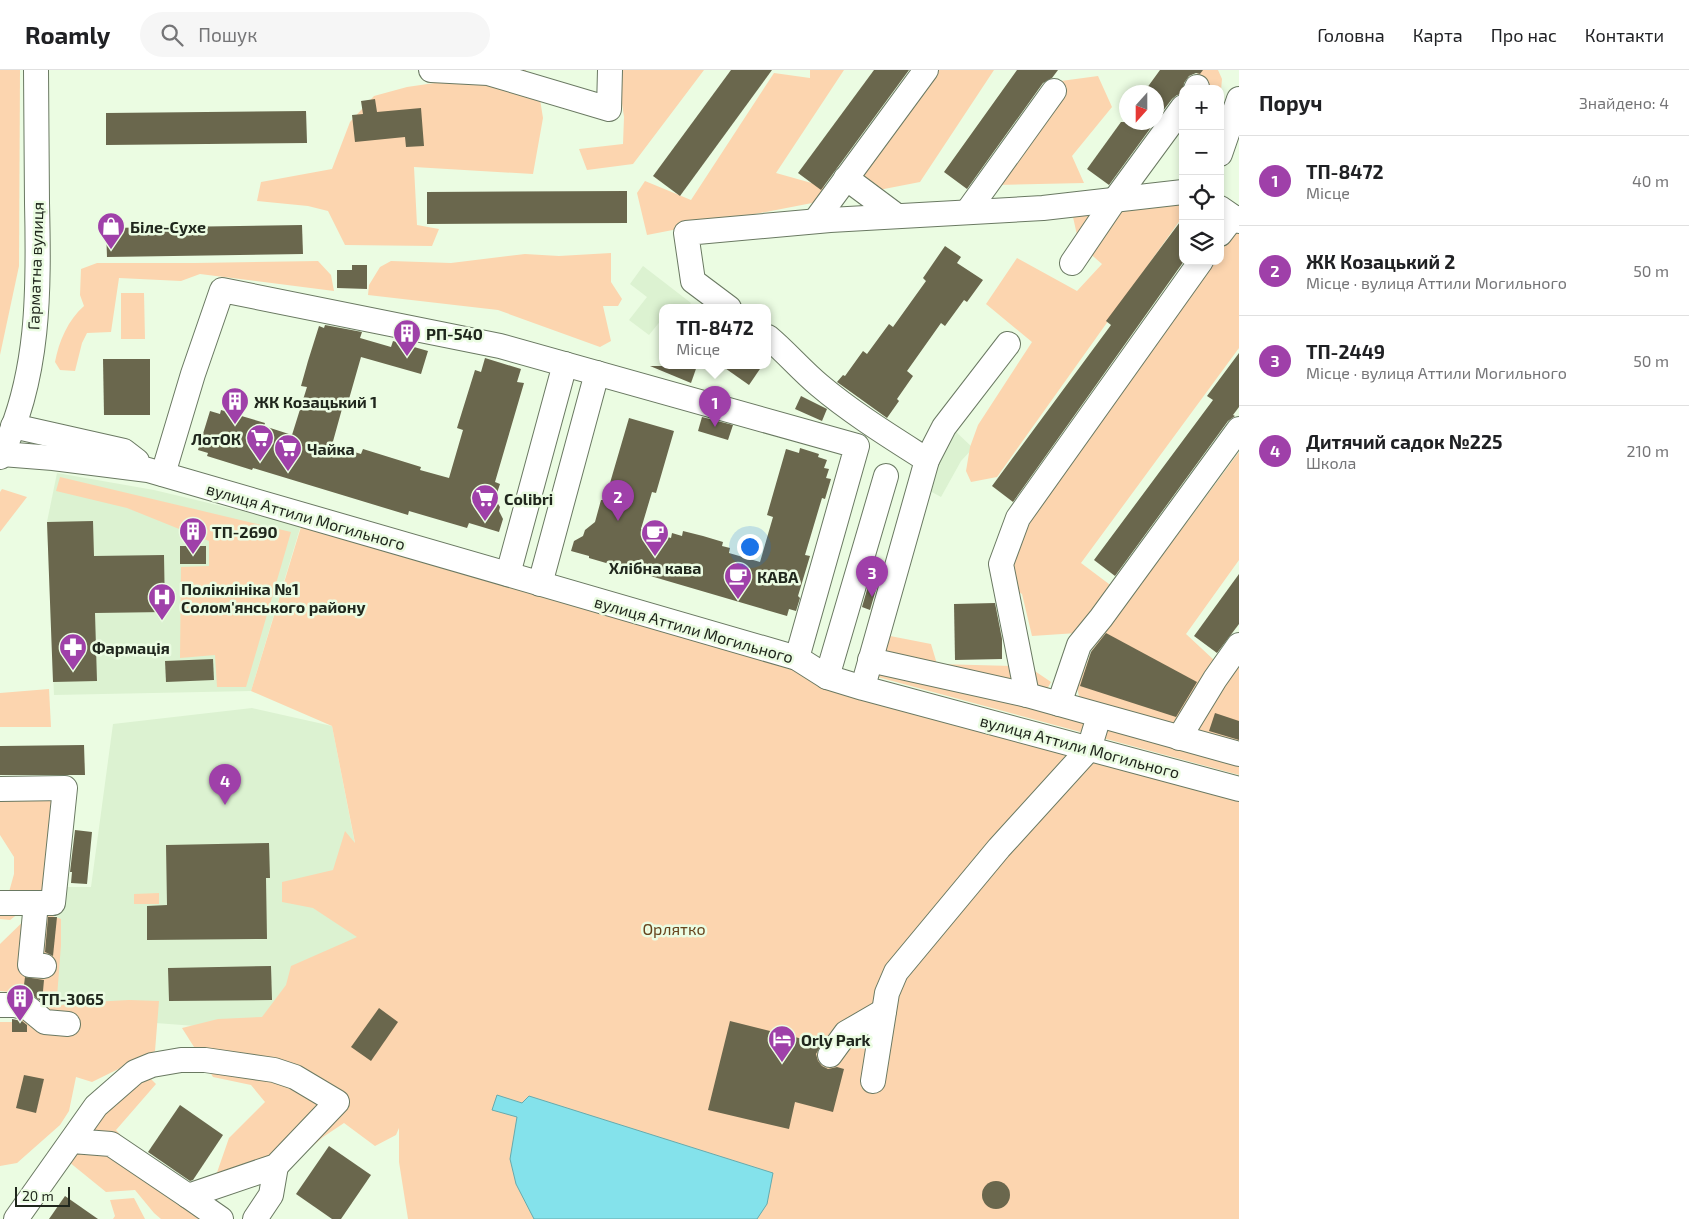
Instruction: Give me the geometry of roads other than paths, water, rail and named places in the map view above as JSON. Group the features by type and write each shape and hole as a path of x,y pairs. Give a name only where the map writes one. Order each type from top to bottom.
{"street":[{"name":"Гарматна вулиця","path":"1,455 13,426 24,390 37,305 36,70"},
{"path":"431,70 488,74 609,109 610,70"},
{"path":"815,221 926,70"},
{"path":"967,212 1054,91"},
{"path":"1224,142 1239,99"},
{"path":"1072,263 1179,112"},
{"path":"846,178 897,216"},
{"path":"724,304 694,281 686,233 815,221 1043,208 1179,193"},
{"path":"1027,696 1001,564 1018,518 1198,265"},
{"path":"156,472 222,290 500,346 857,446 797,658"},
{"path":"771,340 783,349 818,385 886,434 927,460"},
{"path":"863,688 927,460 944,427 1008,344"},
{"path":"528,575 565,364"},
{"path":"602,402 603,375"},
{"path":"528,575 603,375"},
{"name":"вулиця Аттили Могильного","path":"13,426 124,451 156,472"},
{"path":"1059,704 1079,645 1101,618 1239,429"},
{"name":"вулиця Аттили Могильного","path":"1,455 53,458 156,472 528,575 797,658 827,677 863,688 1239,789"},
{"path":"827,677 886,476"},
{"path":"867,538 902,548"},
{"path":"1179,738 1215,679 1239,645"},
{"path":"870,660 1059,704 1239,754"},
{"path":"873,1081 887,993 896,972 986,863 1089,749 1099,716"},
{"path":"0,789 65,788 53,903 0,903"},
{"path":"36,903 30,965 44,966"},
{"path":"0,1005 15,1005 28,1008 45,1022 68,1024"},
{"path":"830,1055 846,1034 884,1011"},
{"path":"16,1219 96,1106 135,1072 152,1065 180,1060 205,1060 274,1070 295,1077 338,1102 276,1166 188,1196"},
{"path":"72,1141 111,1144 221,1219"},
{"path":"255,1219 271,1195 276,1166"}],"water":[{"path":"497,1095 522,1103 529,1096 773,1173 767,1204 757,1219 534,1219 516,1184 510,1159 517,1117 492,1110"}],"place":[{"name":"Біле-Сухе","path":"111,250"},
{"name":"РП-540","path":"407,357"},
{"name":"ЖК Козацький 1","path":"235,425"},
{"name":"ТП-8472","path":"715,427"},
{"name":"ЛотОК","path":"260,462"},
{"name":"Чайка","path":"288,472"},
{"name":"ЖК Козацький 2","path":"618,521"},
{"name":"Colibri","path":"485,522"},
{"name":"ТП-2690","path":"193,555"},
{"name":"Хлібна кава","path":"655,557"},
{"name":"ТП-2449","path":"872,597"},
{"name":"КАВА","path":"738,600"},
{"name":"Поліклініка №1 Солом'янського району","path":"162,621"},
{"name":"Фармація","path":"73,671"},
{"name":"Дитячий садок №225","path":"225,805"},
{"name":"ТП-3065","path":"20,1022"},
{"name":"Orly Park","path":"782,1063"}],"park label":[{"name":"Орлятко","path":"674,928"}]}
